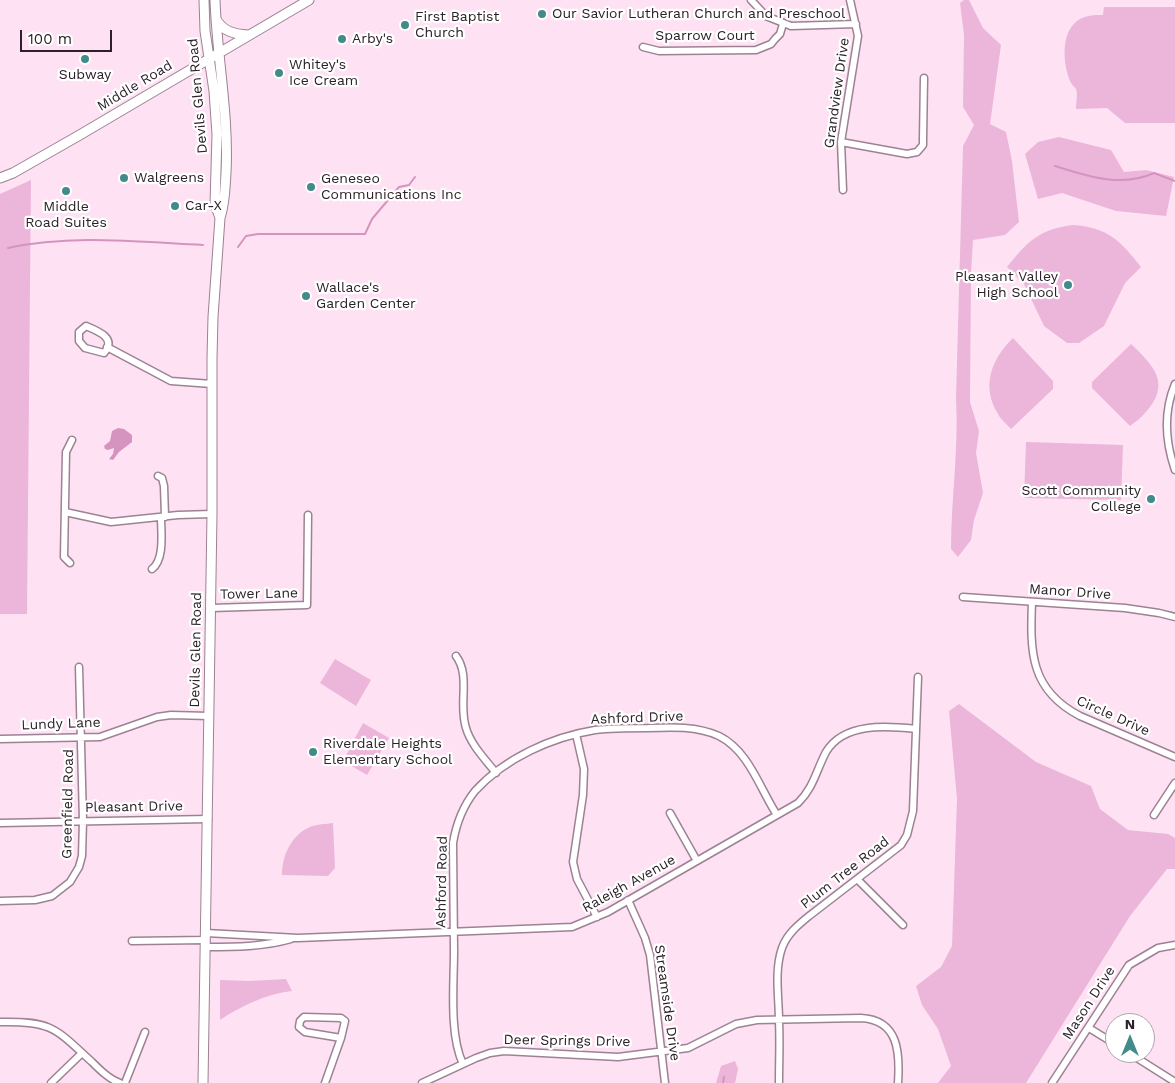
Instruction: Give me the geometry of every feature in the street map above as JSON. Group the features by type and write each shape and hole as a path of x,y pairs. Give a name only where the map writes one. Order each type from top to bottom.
{"main road":[{"name":"Devils Glen Road","path":"204,0 205,31 217,134 215,204 220,218"},
{"name":"Devils Glen Road","path":"203,1083 211,608 213,317 220,218 224,205 227,144 215,0"},
{"name":"Middle Road","path":"0,178 13,173 73,139 309,0"},
{"path":"216,20 224,30 249,35"}],"street":[{"path":"751,0 766,16 783,24 797,26 856,24"},
{"name":"Grandview Drive","path":"843,190 841,142 858,44 856,24 850,0"},
{"name":"Sparrow Court","path":"644,47 659,51 756,50 771,44 780,34 783,24"},
{"path":"841,142 907,154 917,152 923,145 924,78"},
{"path":"86,326 100,332 107,338 108,347 104,353 85,348 79,341 79,332 86,326"},
{"path":"108,347 171,381 212,384"},
{"path":"1175,384 1166,412 1166,431 1168,451 1175,470"},
{"path":"70,563 64,557 66,452 72,440"},
{"path":"152,569 156,566 160,552 163,517 164,486 162,478 158,476"},
{"path":"65,512 111,522 212,514"},
{"name":"Tower Lane","path":"211,608 307,606 308,515"},
{"name":"Manor Drive","path":"963,598 1125,608 1159,613 1175,618"},
{"name":"Circle Drive","path":"1032,602 1032,650 1037,670 1050,693 1069,711 1175,757"},
{"path":"456,656 461,663 466,729 479,752 496,773"},
{"name":"Greenfield Road","path":"0,902 35,900 60,892 70,882 80,862 82,856 83,821 79,667"},
{"name":"Plum Tree Road","path":"778,1083 778,979 782,948 787,938 795,927 901,845 907,835 913,811 918,677"},
{"name":"Lundy Lane","path":"0,739 81,738 112,734 157,717 171,715 209,716"},
{"name":"Ashford Drive","path":"576,734 612,729 685,727 720,736 737,749 751,769 777,815"},
{"name":"Raleigh Avenue","path":"206,940 572,927 597,917 628,900 798,803 813,784 826,752 841,737 858,729 916,729"},
{"path":"576,734 584,769 583,795 573,862 577,879 597,917"},
{"name":"Ashford Road","path":"463,1064 457,1052 455,1039 453,987 453,843 456,828 463,811 474,793 508,763 542,746 576,734"},
{"path":"1154,815 1175,784"},
{"path":"670,813 697,861"},
{"name":"Pleasant Drive","path":"0,822 208,819"},
{"path":"857,879 903,924"},
{"name":"Streamside Drive","path":"628,900 646,938 650,955 664,1083"},
{"name":"Raleigh Avenue","path":"206,940 248,947 298,938"},
{"path":"132,941 206,940"},
{"name":"Mason Drive","path":"1052,1083 1129,965 1158,948 1175,945"},
{"path":"325,1083 341,1038 345,1021 341,1018 304,1017 300,1021 299,1027 305,1032 341,1038"},
{"name":"Deer Springs Drive","path":"422,1083 490,1053 504,1051 618,1057 688,1048 736,1024 757,1020 861,1018 884,1025 892,1034 898,1045 898,1083"},
{"path":"0,1022 26,1022 52,1028 62,1034 82,1053 120,1083"},
{"path":"1089,1028 1105,1038"},
{"path":"125,1083 145,1032"},
{"path":"51,1083 82,1053"},
{"path":"1145,1063 1175,1082"}],"shaded area":[{"path":"964,0 969,0 983,28 1001,45 990,124 1006,132 1012,161 1019,222 1005,235 973,240 970,402 979,431 976,453 983,493 974,520 971,540 958,557 951,549 957,417 963,146 974,125 963,107 964,35 960,3"},
{"path":"1104,7 1175,7 1175,123 1125,123 1107,108 1076,109 1077,91 1068,76 1065,59 1068,34 1080,19 1086,16 1103,15"},
{"path":"1059,137 1111,150 1124,172 1146,170 1174,177 1166,216 1116,211 1062,193 1038,199 1025,154 1038,142"},
{"path":"31,180 27,614 0,614 0,194"},
{"path":"1073,225 1085,226 1104,232 1120,243 1141,267 1125,283 1104,326 1079,343 1067,343 1044,326 1024,284 1007,267 1021,250 1042,233"},
{"path":"1013,338 1053,381 1053,389 1011,429 999,416 993,404 989,384 994,364 1005,346"},
{"path":"1131,344 1153,368 1158,384 1153,403 1130,426 1092,388 1092,382"},
{"path":"118,428 124,429 132,435 132,442 119,452 113,460 109,459 113,454 114,448 108,450 104,446 110,441 112,431"},
{"path":"1026,442 1123,445 1121,500 1024,498"},
{"path":"335,659 371,680 356,706 320,683"},
{"path":"959,704 1036,762 1091,786 1100,809 1128,830 1168,834 1175,838 1175,869 1167,869 1130,916 1026,1083 938,1083 951,1066 938,1029 922,1005 916,986 941,967 952,946 957,799 949,711"},
{"path":"363,723 389,738 367,775 343,761"},
{"path":"333,823 335,868 328,876 282,875 286,854 298,835 313,826"},
{"path":"286,979 292,991 254,1001 220,1020 220,980"},
{"path":"735,1061 738,1069 735,1083 716,1083 721,1066"}],"waterway":[{"path":"1055,166 1104,179 1129,180 1154,173 1175,181"},
{"path":"238,247 246,236 258,234 365,234 372,219 399,187 409,185 415,177"},
{"path":"8,248 56,241 81,240 203,245"},
{"path":"723,1083 724,1077"}],"place":[{"name":"Our Savior Lutheran Church and Preschool","path":"542,14"},
{"name":"First Baptist Church","path":"405,25"},
{"name":"Arby's","path":"342,39"},
{"name":"Subway","path":"85,59"},
{"name":"Whitey's Ice Cream","path":"279,73"},
{"name":"Walgreens","path":"124,178"},
{"name":"Geneseo Communications Inc","path":"311,187"},
{"name":"Middle Road Suites","path":"66,191"},
{"name":"Car-X","path":"175,206"},
{"name":"Pleasant Valley High School","path":"1068,285"},
{"name":"Wallace's Garden Center","path":"306,296"},
{"name":"Scott Community College","path":"1151,499"},
{"name":"Riverdale Heights Elementary School","path":"313,752"}]}
